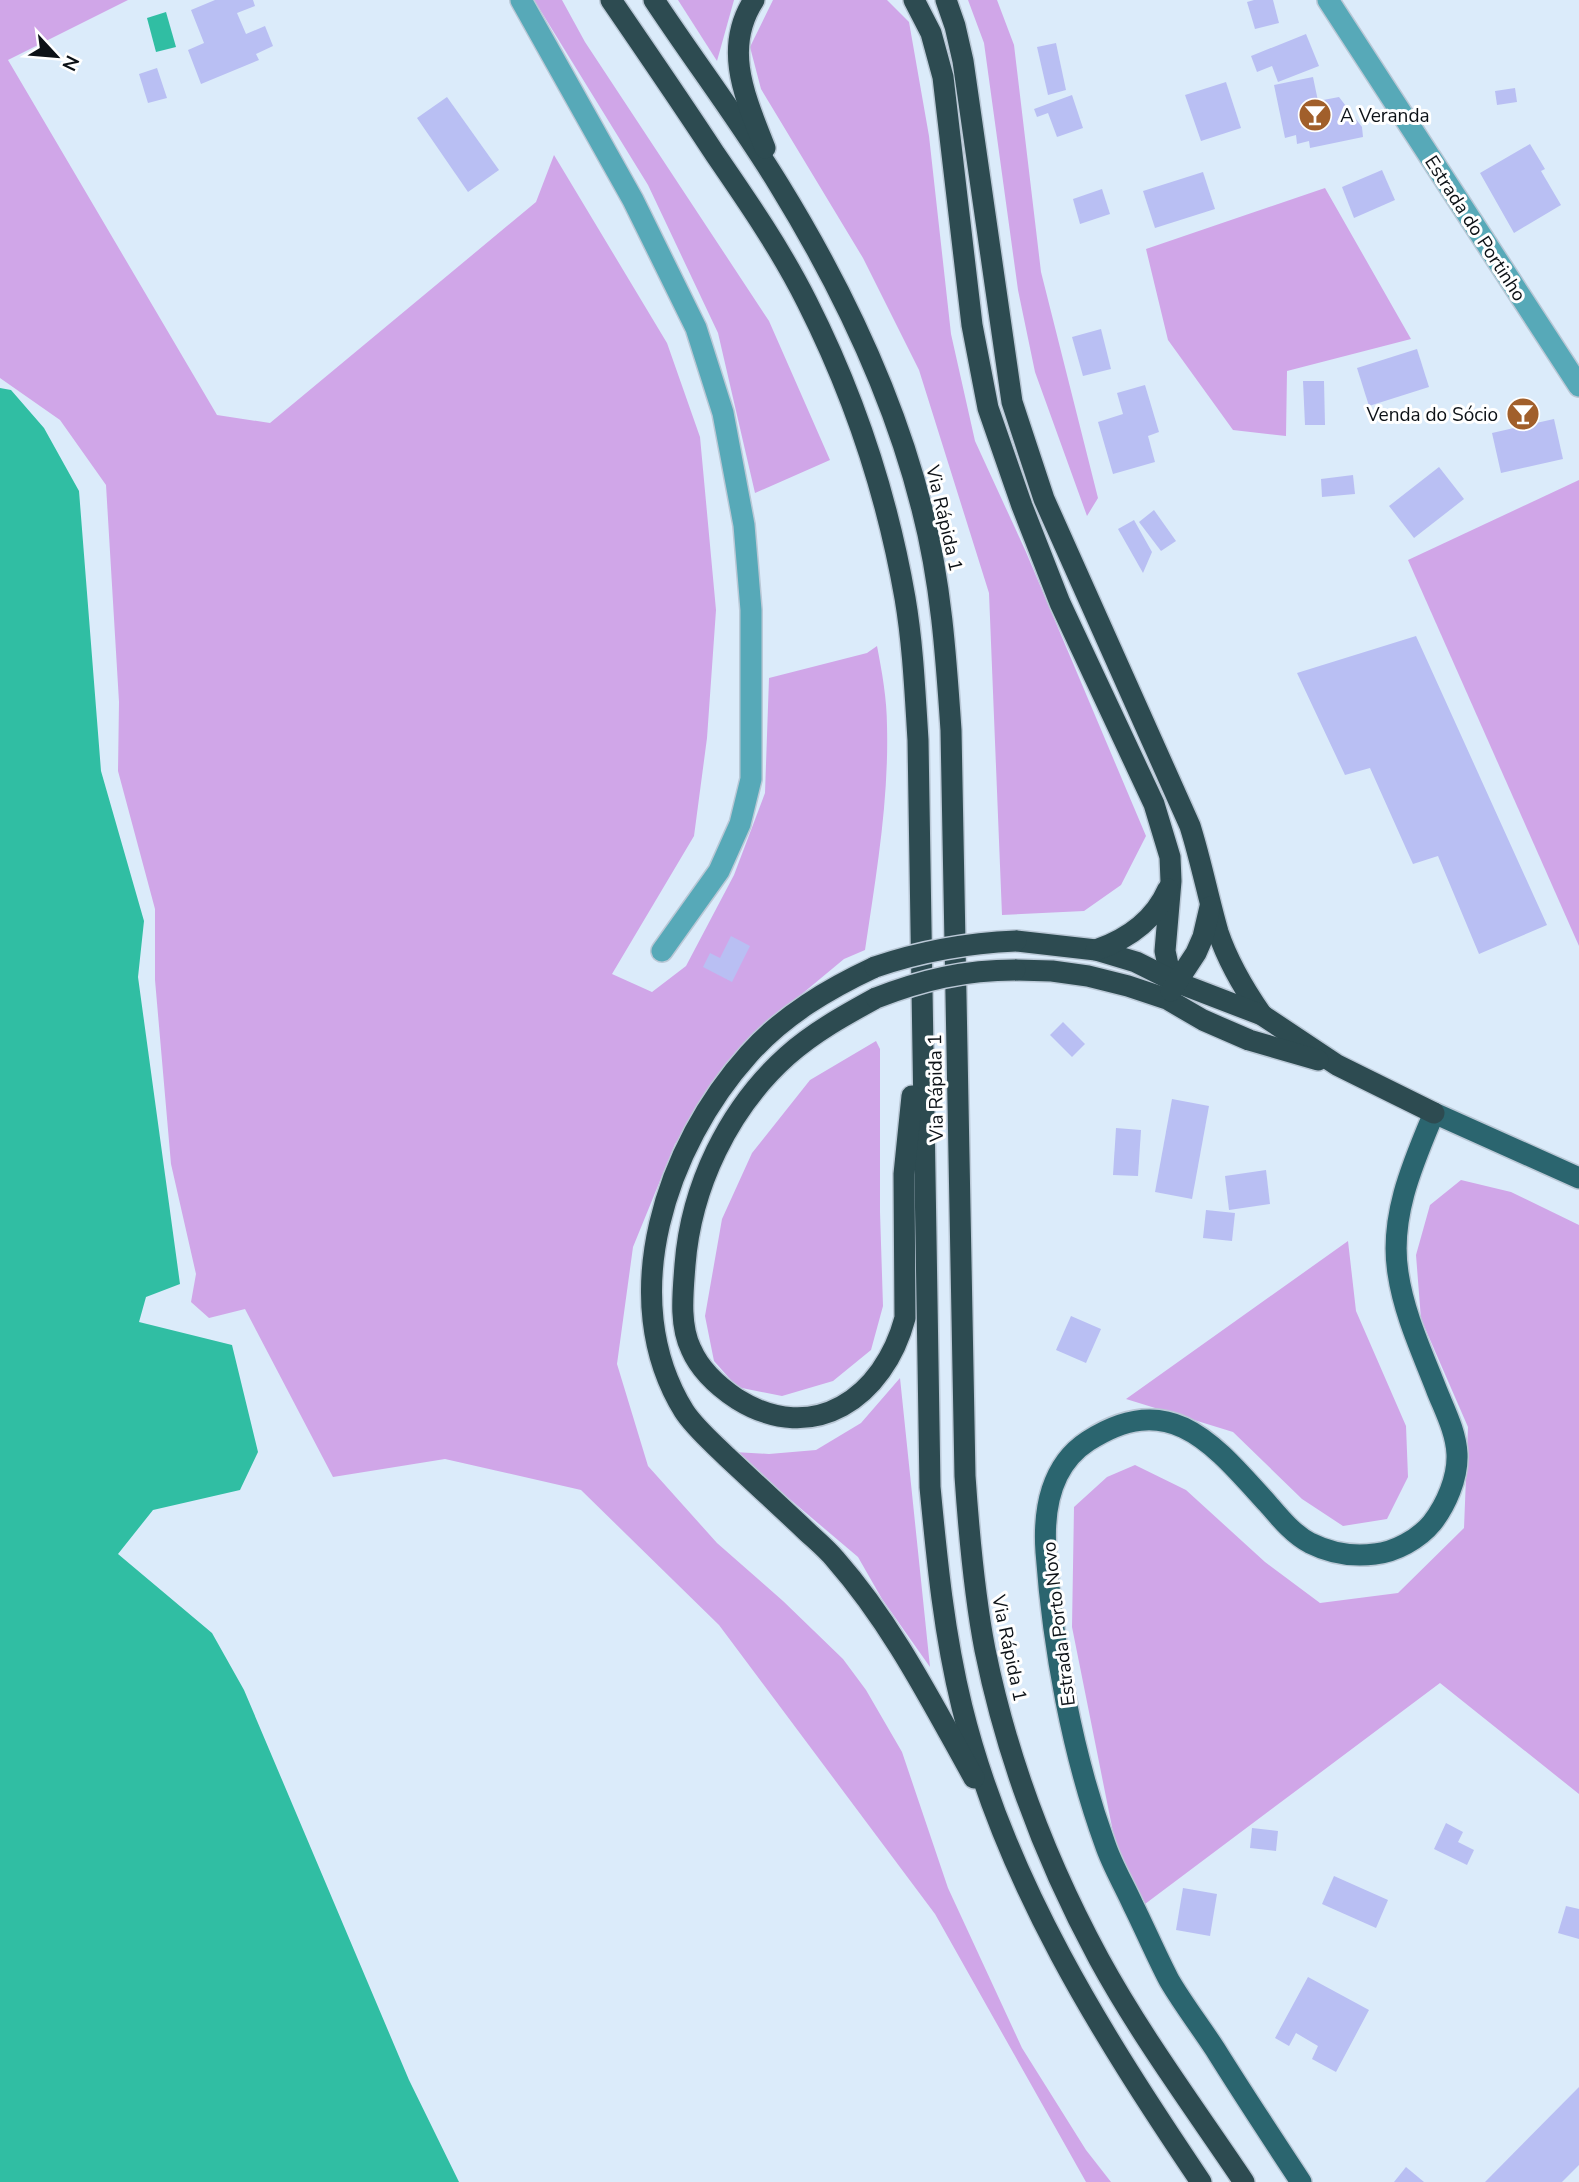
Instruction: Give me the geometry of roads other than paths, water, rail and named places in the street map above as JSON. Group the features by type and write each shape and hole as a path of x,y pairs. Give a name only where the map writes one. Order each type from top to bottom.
{"highway":[{"name":"Via Rápida 1","path":"611,0 779,252 807,301 853,405 875,468 892,533 911,645 918,740 931,1500 942,1606 951,1658 963,1709 1001,1825 1043,1924 1099,2024 1201,2182"},
{"name":"Via Rápida 1","path":"654,0 778,183 824,262 884,387 923,510 944,631 952,770 965,1476 977,1601 996,1700 1032,1813 1068,1898 1127,2008 1244,2182"},
{"path":"754,0 739,38 739,74 778,183"},
{"path":"914,0 931,33 943,77 972,325 988,408 1060,603 1154,804 1170,857 1171,881 1165,951 1171,990"},
{"path":"946,0 956,26 962,61 1012,402 1044,499 1190,826 1219,934 1231,964 1262,1015"},
{"path":"1096,950 1112,945 1141,927 1164,898 1171,881"},
{"path":"1171,990 1196,953 1211,904"},
{"path":"1001,1825 925,1687 887,1625 835,1559 707,1438 685,1412 668,1380 656,1338 653,1277 660,1225 672,1183 702,1119 726,1082 751,1052 779,1026 841,983 875,967 940,948 978,942 1016,941 1096,950 1136,962 1203,1020 1249,1040 1337,1065"},
{"path":"922,1003 904,1174 905,1318 899,1341 868,1388 841,1408 815,1417 781,1416 744,1403 728,1393 701,1366 691,1349 684,1327 683,1292 687,1246 695,1207 708,1169 732,1122 759,1085 788,1055 812,1036 876,998 938,977 963,972 1015,970 1052,971 1171,990 1262,1015 1337,1065 1434,1113"}],"main road":[{"path":"1434,1113 1579,1178"},
{"name":"Estrada Porto Novo","path":"1301,2182 1170,1980 1106,1847 1072,1735 1045,1548 1049,1497 1059,1472 1073,1451 1107,1429 1136,1421 1160,1421 1184,1427 1203,1437 1222,1454 1292,1531 1327,1550 1359,1556 1383,1553 1408,1542 1429,1527 1444,1506 1453,1483 1457,1455 1452,1428 1406,1312 1397,1269 1398,1230 1408,1175 1434,1113"}],"street":[{"path":"521,0 633,200 696,328 723,412 744,525 751,610 751,779 740,824 719,871 662,951"},
{"name":"Estrada do Portinho","path":"1328,0 1577,380"}],"place":[{"name":"A Veranda","path":"1315,115"},
{"name":"Venda do Sócio","path":"1523,414"}]}
